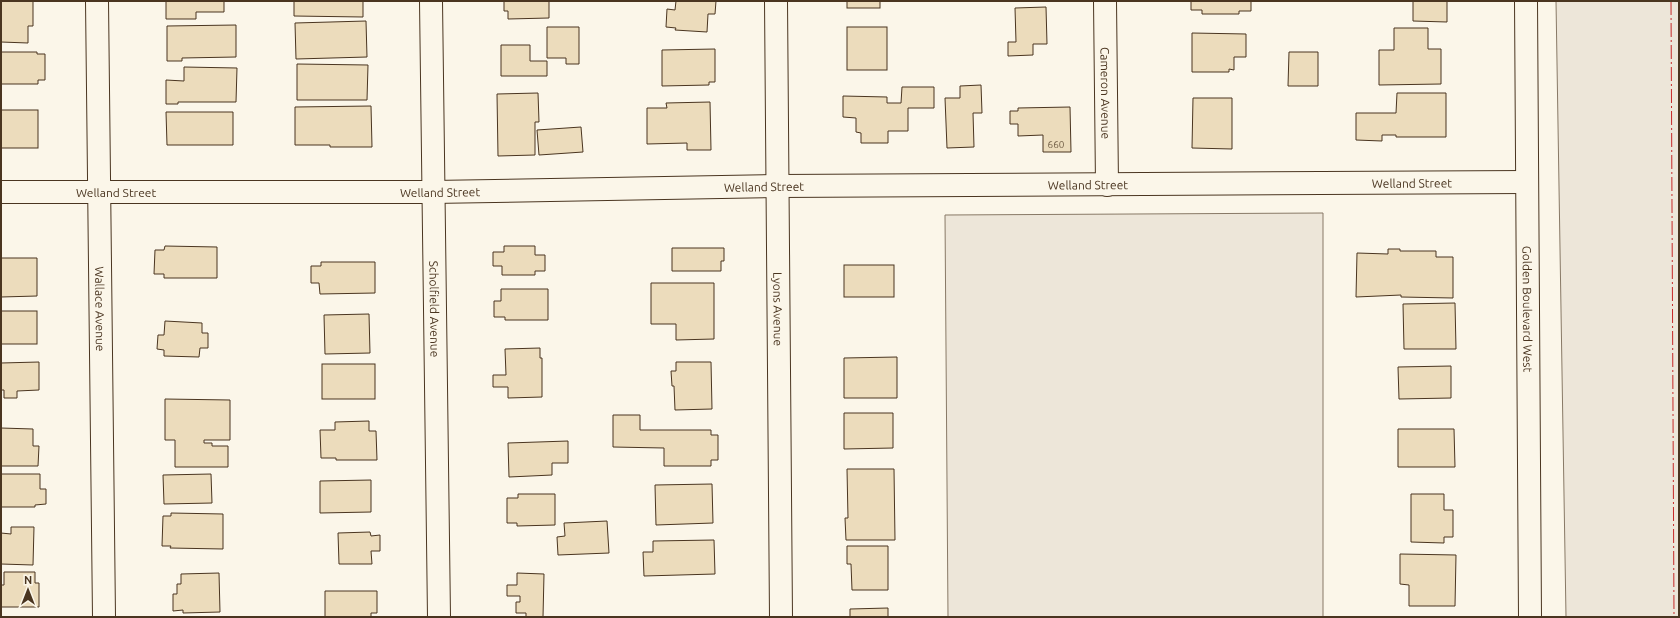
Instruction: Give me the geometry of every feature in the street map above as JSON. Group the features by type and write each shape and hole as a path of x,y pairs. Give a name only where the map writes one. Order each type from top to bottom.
{"street":[{"name":"Wallace Avenue","path":"97,1 104,617"},
{"name":"Scholfield Avenue","path":"431,1 432,192 439,617"},
{"name":"Lyons Avenue","path":"776,1 781,617"},
{"name":"Cameron Avenue","path":"1105,1 1107,185"},
{"name":"Golden Boulevard West","path":"1526,1 1530,617"},
{"name":"Welland Street","path":"1,192 432,192 778,186 1527,182"}],"shaded area":[{"path":"1556,1 1679,1 1679,617 1566,617"},
{"path":"1323,213 1323,617 948,617 945,215"}],"building":[{"path":"1,1 33,1 33,26 28,26 28,43 1,42"},
{"path":"166,1 224,1 224,12 196,12 196,19 166,19"},
{"path":"294,1 363,1 363,17 294,16"},
{"path":"504,1 549,1 549,18 508,19 508,11 504,11"},
{"path":"676,1 716,1 715,14 708,14 707,32 675,30 676,28 666,27 667,9 675,10"},
{"path":"847,1 880,1 880,8 847,8"},
{"path":"1191,1 1251,1 1251,11 1239,11 1239,14 1202,14 1202,10 1191,10"},
{"path":"1413,1 1447,1 1447,22 1413,21"},
{"path":"1046,7 1047,44 1033,44 1033,55 1008,56 1008,42 1016,42 1015,8"},
{"path":"366,21 367,57 296,59 295,23"},
{"path":"236,25 236,57 182,58 182,61 167,61 167,26"},
{"path":"547,27 579,27 579,64 566,64 566,58 547,58"},
{"path":"847,27 887,27 887,70 847,70"},
{"path":"1394,28 1428,28 1428,49 1441,49 1441,84 1379,85 1379,50 1394,50"},
{"path":"1192,33 1246,34 1246,57 1234,57 1234,70 1229,69 1229,72 1192,72"},
{"path":"501,45 530,45 530,61 547,61 547,76 501,76"},
{"path":"715,49 715,82 709,82 709,85 662,86 662,50"},
{"path":"1,52 37,52 37,54 45,54 45,80 38,80 38,84 1,84"},
{"path":"1289,52 1318,52 1318,86 1288,86"},
{"path":"297,64 368,65 367,100 297,100"},
{"path":"184,67 237,68 236,102 178,102 178,104 166,104 166,80 184,81"},
{"path":"981,85 982,113 973,113 974,147 947,148 945,98 960,98 960,86"},
{"path":"902,87 934,87 934,108 908,108 908,131 888,131 888,143 861,143 861,133 856,132 856,118 843,117 843,96 887,97 887,103 901,103"},
{"path":"538,93 539,122 535,122 535,155 498,156 497,94"},
{"path":"1397,93 1446,93 1446,137 1396,137 1396,135 1382,135 1382,141 1356,140 1356,113 1396,113"},
{"path":"1193,98 1232,98 1232,149 1192,148"},
{"path":"710,102 711,150 687,150 687,143 647,144 647,108 667,108 666,103"},
{"path":"371,106 372,147 295,145 295,107"},
{"path":"1070,107 1071,152 1043,152 1043,135 1018,136 1018,124 1010,124 1010,111 1018,111 1018,108"},
{"path":"1,110 38,110 38,148 1,148"},
{"path":"166,112 233,112 233,145 167,145"},
{"path":"581,127 583,152 539,155 537,130"},
{"path":"165,246 217,247 217,278 164,278 164,274 154,274 155,250 164,250"},
{"path":"504,246 535,246 535,255 545,255 545,271 535,271 535,275 502,275 502,266 493,266 493,252 504,252"},
{"path":"672,248 724,248 724,261 721,261 721,271 672,271"},
{"path":"1388,249 1400,249 1400,251 1436,251 1436,257 1453,257 1453,298 1401,297 1401,295 1356,297 1357,253 1388,254"},
{"path":"1,258 37,258 37,296 1,297"},
{"path":"321,262 375,262 375,293 320,294 319,283 311,283 311,266 321,266"},
{"path":"844,265 894,265 894,297 844,297"},
{"path":"651,283 714,283 714,339 676,340 676,324 651,324"},
{"path":"501,289 548,289 548,320 505,320 505,317 494,317 494,301 501,301"},
{"path":"1455,303 1456,349 1404,349 1403,304"},
{"path":"1,311 37,311 37,344 1,344"},
{"path":"369,314 370,353 325,354 324,315"},
{"path":"165,321 202,323 202,333 208,333 208,348 200,348 199,357 164,356 164,350 157,349 158,335 164,335"},
{"path":"540,348 540,358 542,358 542,397 508,398 508,387 493,387 493,375 506,375 505,349"},
{"path":"897,357 897,398 844,398 844,358"},
{"path":"39,362 39,390 17,391 17,398 4,398 4,390 1,390 1,363"},
{"path":"676,362 711,362 712,409 675,410 674,386 672,386 671,371 676,371"},
{"path":"322,364 375,364 375,399 322,399"},
{"path":"1451,366 1451,398 1399,399 1398,367"},
{"path":"165,399 230,400 230,440 204,440 204,443 212,443 212,446 228,446 228,467 175,467 175,440 165,440"},
{"path":"844,413 893,413 893,448 844,449"},
{"path":"613,415 640,415 640,430 711,430 711,435 718,435 718,460 711,460 711,466 664,466 664,448 613,447"},
{"path":"369,421 369,431 376,431 377,460 336,460 336,458 321,458 320,430 335,430 335,422"},
{"path":"1,428 33,429 33,446 39,446 38,466 1,466"},
{"path":"1398,429 1454,429 1455,467 1398,467"},
{"path":"568,441 568,463 552,463 552,475 509,477 508,443"},
{"path":"847,469 894,469 895,540 846,540 845,518 848,518"},
{"path":"1,474 40,474 40,489 46,489 46,504 35,505 35,507 1,507"},
{"path":"211,474 212,503 164,504 163,475"},
{"path":"371,480 371,512 320,513 320,481"},
{"path":"712,484 713,523 656,525 655,485"},
{"path":"518,494 555,494 555,525 517,526 517,523 507,523 507,498 518,498"},
{"path":"1411,494 1444,494 1444,510 1453,510 1453,537 1444,537 1444,543 1411,542"},
{"path":"171,513 223,514 223,549 170,548 171,546 162,546 163,516 171,516"},
{"path":"607,521 609,553 558,555 557,537 565,536 564,523"},
{"path":"11,527 34,527 33,565 1,564 1,533 11,534"},
{"path":"370,532 371,536 380,535 380,551 371,551 372,564 339,564 338,533"},
{"path":"714,540 715,574 644,576 643,552 653,552 653,541"},
{"path":"847,546 888,546 888,590 852,590 851,564 847,564"},
{"path":"1400,554 1456,555 1455,606 1409,606 1409,585 1400,584"},
{"path":"4,572 35,572 35,583 39,583 39,607 1,607 1,585 4,585"},
{"path":"219,573 220,612 183,613 183,610 173,611 173,594 177,594 177,584 181,584 181,574"},
{"path":"517,573 544,574 543,617 526,617 526,613 516,613 516,602 520,602 520,596 507,596 507,585 517,585"},
{"path":"325,591 377,591 377,613 371,613 371,617 325,617"},
{"path":"888,608 888,617 850,617 850,609"}],"power":[{"path":"1671,1 1674,617"}]}
